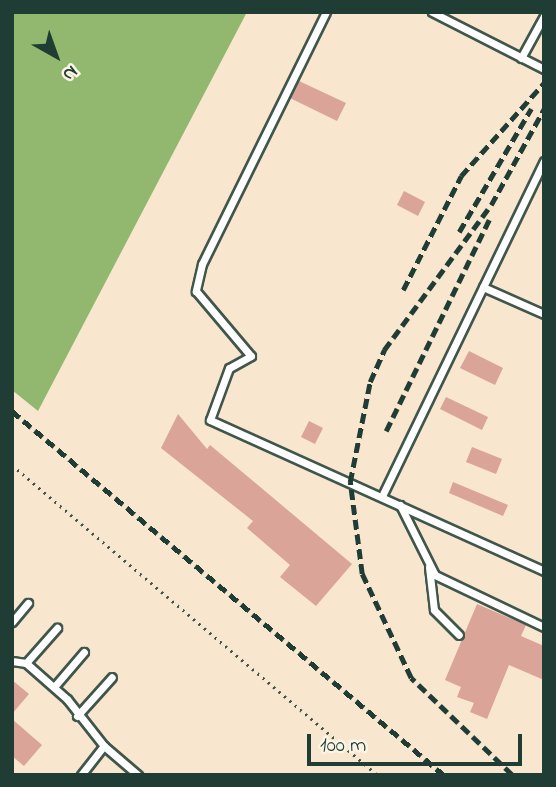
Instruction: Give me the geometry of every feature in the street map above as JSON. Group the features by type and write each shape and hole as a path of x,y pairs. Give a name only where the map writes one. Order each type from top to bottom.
{"lane":[{"path":"326,12 201,264 196,291 251,356 229,368 210,420 544,571"},
{"path":"432,12 544,69"},
{"path":"521,58 544,16"},
{"path":"382,496 544,160"},
{"path":"483,287 544,314"},
{"path":"400,504 429,567 434,610 459,635"},
{"path":"429,567 544,627"},
{"path":"12,622 29,603"},
{"path":"26,663 57,628"},
{"path":"54,687 85,652"},
{"path":"12,661 26,663 54,687 104,746 138,775"},
{"path":"77,716 112,677"},
{"path":"81,775 104,746"}],"path":[{"path":"12,465 377,775"}],"green space":[{"path":"12,12 247,12 38,411 12,390"}],"building":[{"path":"299,81 346,103 337,121 290,98"},
{"path":"404,191 425,202 418,216 397,205"},
{"path":"469,351 503,368 495,385 460,368"},
{"path":"446,397 488,417 482,430 440,409"},
{"path":"178,414 207,449 210,445 352,564 316,606 280,577 290,565 247,528 253,521 161,448"},
{"path":"309,421 323,428 315,444 301,437"},
{"path":"472,447 502,459 496,474 466,462"},
{"path":"453,482 508,505 503,516 449,493"},
{"path":"477,604 526,625 521,636 544,646 544,680 509,665 487,719 470,712 474,703 457,697 461,687 445,680"},
{"path":"12,680 29,694 12,714"},
{"path":"12,719 42,745 24,766 12,756"}],"railway":[{"path":"403,290 461,176 544,83"},
{"path":"459,232 531,109"},
{"path":"512,775 411,678 362,574 350,482 370,382 384,350 491,205 544,109"},
{"path":"386,431 491,216"},
{"path":"12,411 444,775"}]}
